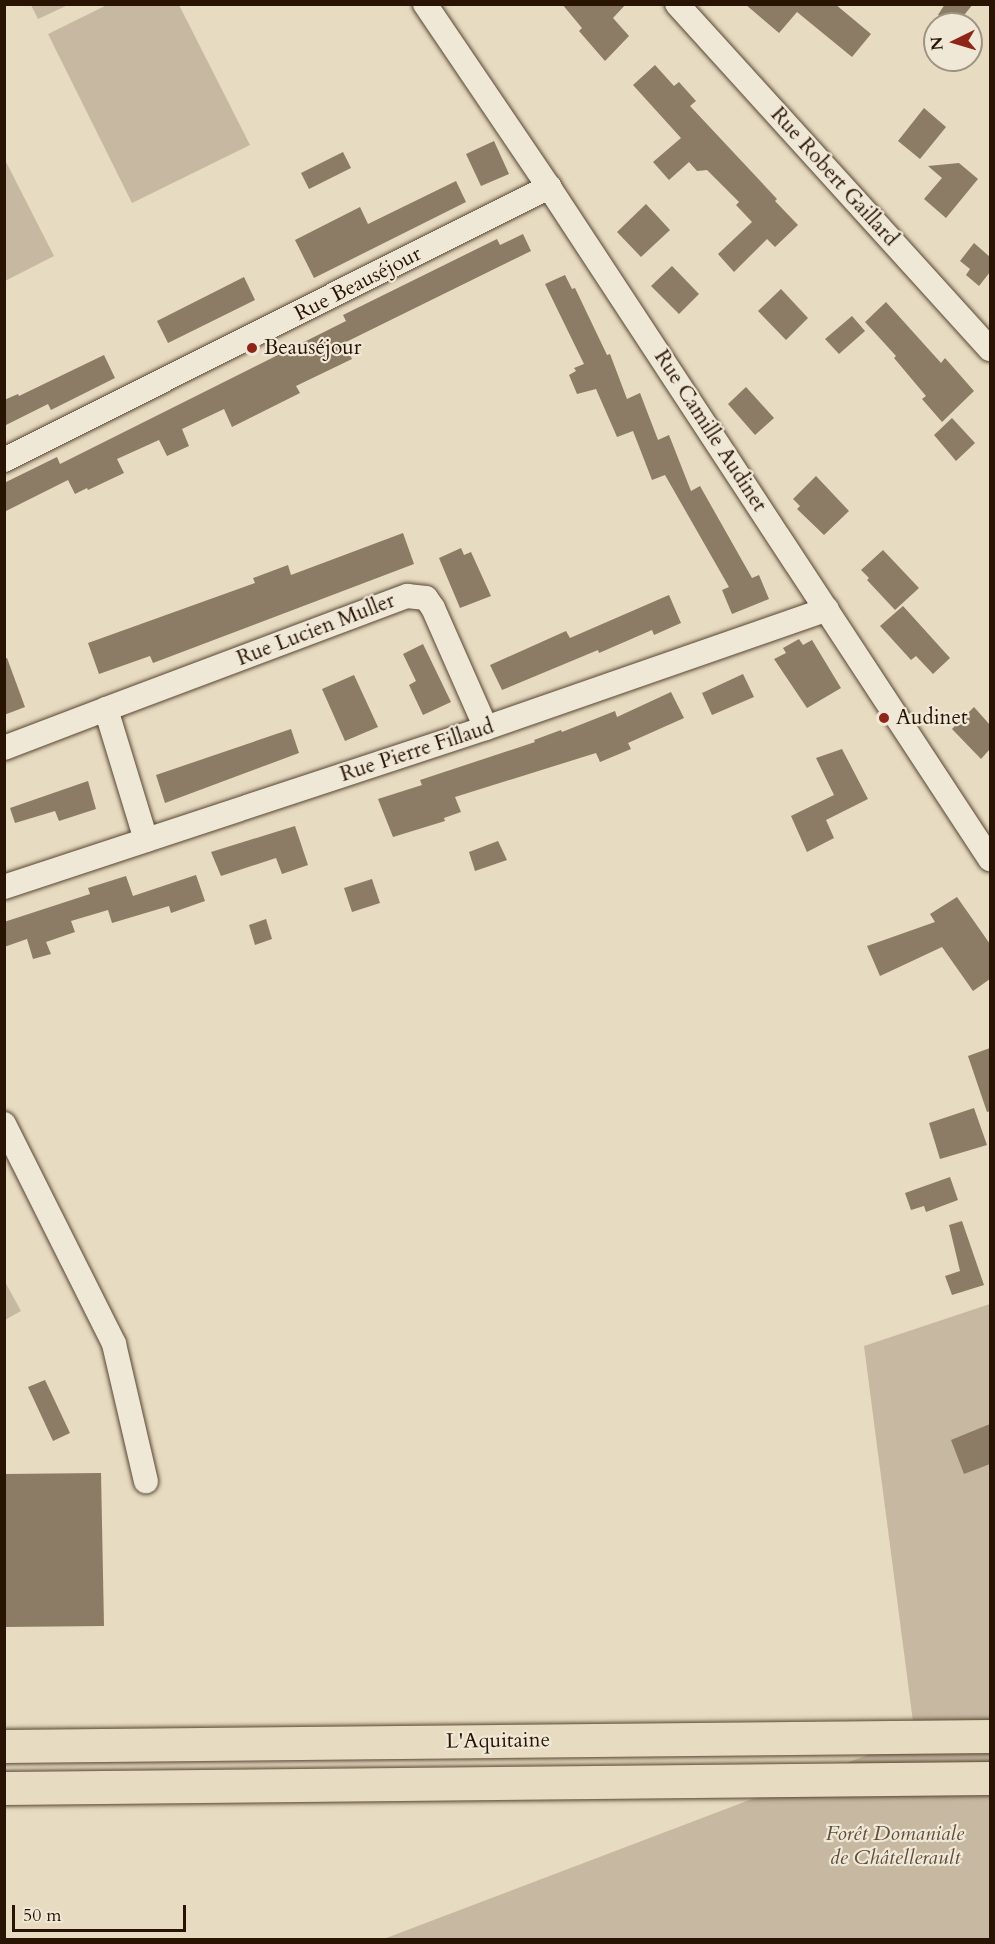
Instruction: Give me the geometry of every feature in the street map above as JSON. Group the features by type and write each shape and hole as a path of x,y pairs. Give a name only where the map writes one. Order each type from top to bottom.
{"highway":[{"name":"L'Aquitaine","path":"4,1746 990,1736"},
{"name":"L'Aquitaine","path":"4,1788 990,1778"}],"street":[{"name":"Rue Camille Audinet","path":"425,4 549,187 990,859"},
{"name":"Rue Robert Gaillard","path":"677,4 990,349"},
{"name":"Rue Beauséjour","path":"4,460 549,187"},
{"name":"Rue Lucien Muller","path":"4,748 407,596 426,598 433,608 486,728"},
{"name":"Rue Pierre Fillaud","path":"4,887 486,728 827,609"},
{"path":"106,709 146,840"},
{"path":"4,1124 114,1344 146,1481"}],"green space":[{"path":"31,5 68,5 38,19"},
{"path":"107,5 179,5 250,145 132,203 48,34"},
{"path":"4,158 54,256 5,281 4,281"},
{"path":"4,1280 21,1311 5,1320 4,1320"},
{"name":"Forêt Domaniale de Châtellerault","path":"990,1304 990,1939 381,1940 915,1737 864,1346"}],"building":[{"path":"562,4 626,4 613,18 629,36 605,61 579,31 582,28"},
{"path":"745,4 835,4 871,34 852,57 797,12 779,33"},
{"path":"945,4 973,4 967,12 940,12"},
{"path":"655,65 674,86 679,82 696,101 690,106 777,199 775,201 798,225 775,247 767,239 734,272 718,254 752,222 736,205 739,202 707,170 697,171 689,162 669,180 653,162 681,138 633,85"},
{"path":"924,108 946,127 920,159 898,141"},
{"path":"494,141 509,174 481,186 466,154"},
{"path":"343,152 351,168 309,189 301,173"},
{"path":"959,163 978,179 946,218 924,199 942,178 928,166"},
{"path":"456,181 466,202 314,278 295,240 360,207 368,224"},
{"path":"646,204 670,230 641,257 617,232"},
{"path":"523,234 531,251 344,343 352,359 296,386 300,393 232,427 224,409 182,429 189,446 167,456 159,440 117,459 124,473 88,490 87,488 75,494 68,480 4,512 4,483 57,457 60,464 346,321 343,315 497,239 500,245"},
{"path":"974,243 990,257 990,272 979,286 966,275 970,269 960,261"},
{"path":"672,266 699,294 679,314 651,286"},
{"path":"565,275 572,289 575,288 607,355 610,354 627,399 640,393 658,440 669,435 691,491 700,486 752,578 759,575 769,599 732,614 722,590 729,587 665,475 652,480 633,431 617,437 596,389 577,394 569,375 576,371 574,368 584,364 545,284"},
{"path":"244,277 255,300 168,343 157,321"},
{"path":"781,289 808,318 786,340 758,311"},
{"path":"886,302 941,363 945,358 974,391 942,422 922,399 926,396 894,358 896,356 865,322"},
{"path":"852,316 865,331 839,354 825,339"},
{"path":"104,355 115,378 51,410 48,404 4,426 4,400 18,394 19,396"},
{"path":"746,387 774,418 755,435 728,404"},
{"path":"952,418 975,443 956,461 934,435"},
{"path":"816,476 849,511 824,535 797,509 800,506 793,499"},
{"path":"403,533 414,564 153,663 150,656 99,674 88,643 255,583 253,578 288,565 291,575"},
{"path":"461,548 464,555 471,552 491,596 460,608 439,558"},
{"path":"883,550 919,588 895,610 867,580 869,578 861,570"},
{"path":"669,595 681,623 654,635 652,630 502,690 490,665 566,631 570,638"},
{"path":"903,606 950,658 933,674 916,656 911,660 880,626"},
{"path":"799,639 803,645 812,640 841,688 807,708 774,659 786,653 783,648"},
{"path":"423,644 451,702 423,715 409,685 416,681 403,654"},
{"path":"4,658 7,658 25,707 4,715"},
{"path":"743,674 754,697 712,715 702,693"},
{"path":"354,675 378,727 345,741 322,689"},
{"path":"671,692 684,718 628,743 631,749 600,762 596,753 455,797 461,812 444,818 445,821 393,837 378,799 422,785 420,780 535,742 534,740 561,730 562,732 615,711 617,717"},
{"path":"974,707 990,725 990,749 981,759 952,729"},
{"path":"291,729 299,753 165,803 156,775"},
{"path":"842,749 868,799 826,820 834,838 807,852 791,816 834,795 816,758"},
{"path":"88,781 96,809 59,821 55,811 15,823 10,808"},
{"path":"295,826 308,865 282,874 276,858 221,876 211,852"},
{"path":"498,841 507,860 475,871 469,852"},
{"path":"196,875 205,901 171,913 169,906 112,923 108,910 71,921 75,932 46,942 51,954 33,959 27,939 4,947 4,922 90,894 88,888 126,876 133,896"},
{"path":"372,879 380,903 352,912 344,888"},
{"path":"957,897 990,944 990,979 973,991 942,947 880,976 867,946 935,922 930,914"},
{"path":"266,919 272,939 255,945 249,925"},
{"path":"990,1048 990,1111 987,1112 968,1056"},
{"path":"974,1108 987,1145 940,1159 929,1123"},
{"path":"950,1177 958,1200 926,1212 924,1206 911,1210 905,1193"},
{"path":"962,1221 984,1285 952,1295 945,1276 960,1271 949,1225"},
{"path":"45,1380 70,1433 53,1441 28,1387"},
{"path":"990,1424 990,1464 964,1474 951,1440"},
{"path":"101,1473 104,1626 4,1627 4,1474"}],"place":[{"name":"Beauséjour","path":"252,348"},
{"name":"Audinet","path":"884,718"}]}
